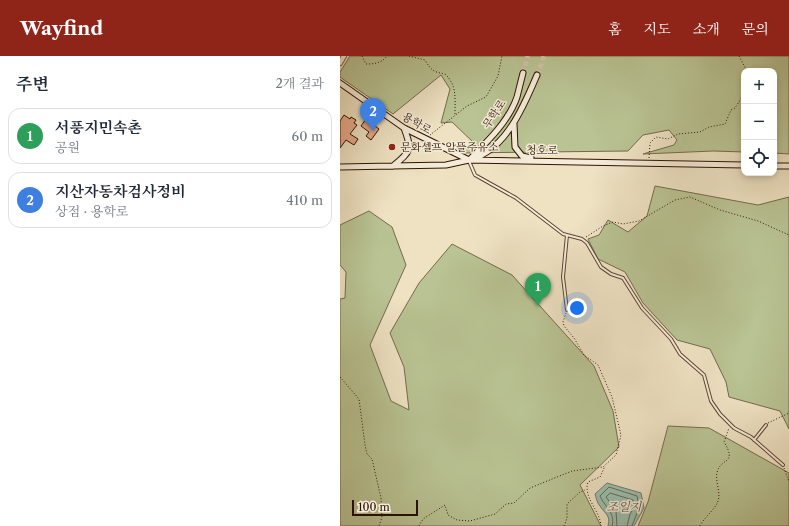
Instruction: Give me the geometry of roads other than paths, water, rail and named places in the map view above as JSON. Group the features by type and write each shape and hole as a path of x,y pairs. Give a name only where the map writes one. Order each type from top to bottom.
{"main road":[{"name":"무학로","path":"469,160 484,146 505,118 516,98 523,73"},
{"path":"469,160 477,157 495,144 514,122 525,103 537,75"},
{"name":"용학로","path":"340,83 404,128 469,160"},
{"path":"514,122 515,147 522,156 543,160"},
{"path":"393,166 406,156 410,150 404,128"},
{"name":"청호로","path":"340,167 446,164 469,160 543,160 741,165"},
{"path":"777,166 789,166"}],"street":[{"path":"340,63 344,56"}],"lane":[{"path":"469,160 475,175 516,198 563,234 582,239 587,243 601,267 611,274 624,278 642,308 671,339 680,354 704,375 711,401 730,424 754,440 783,465"},
{"path":"567,235 562,277 567,310"},
{"path":"754,440 766,424"}],"water":[{"name":"조일지","path":"607,483 641,493 644,508 634,526 608,526 609,519 598,503 595,494"}],"tunnel":[{"path":"523,73 528,56"},
{"path":"537,75 544,56"}],"place":[{"name":"지산자동차검사정비","path":"373,131"},
{"name":"문화셀프 알뜰주유소","path":"392,147"},
{"name":"서풍지민속촌","path":"538,306"}]}
